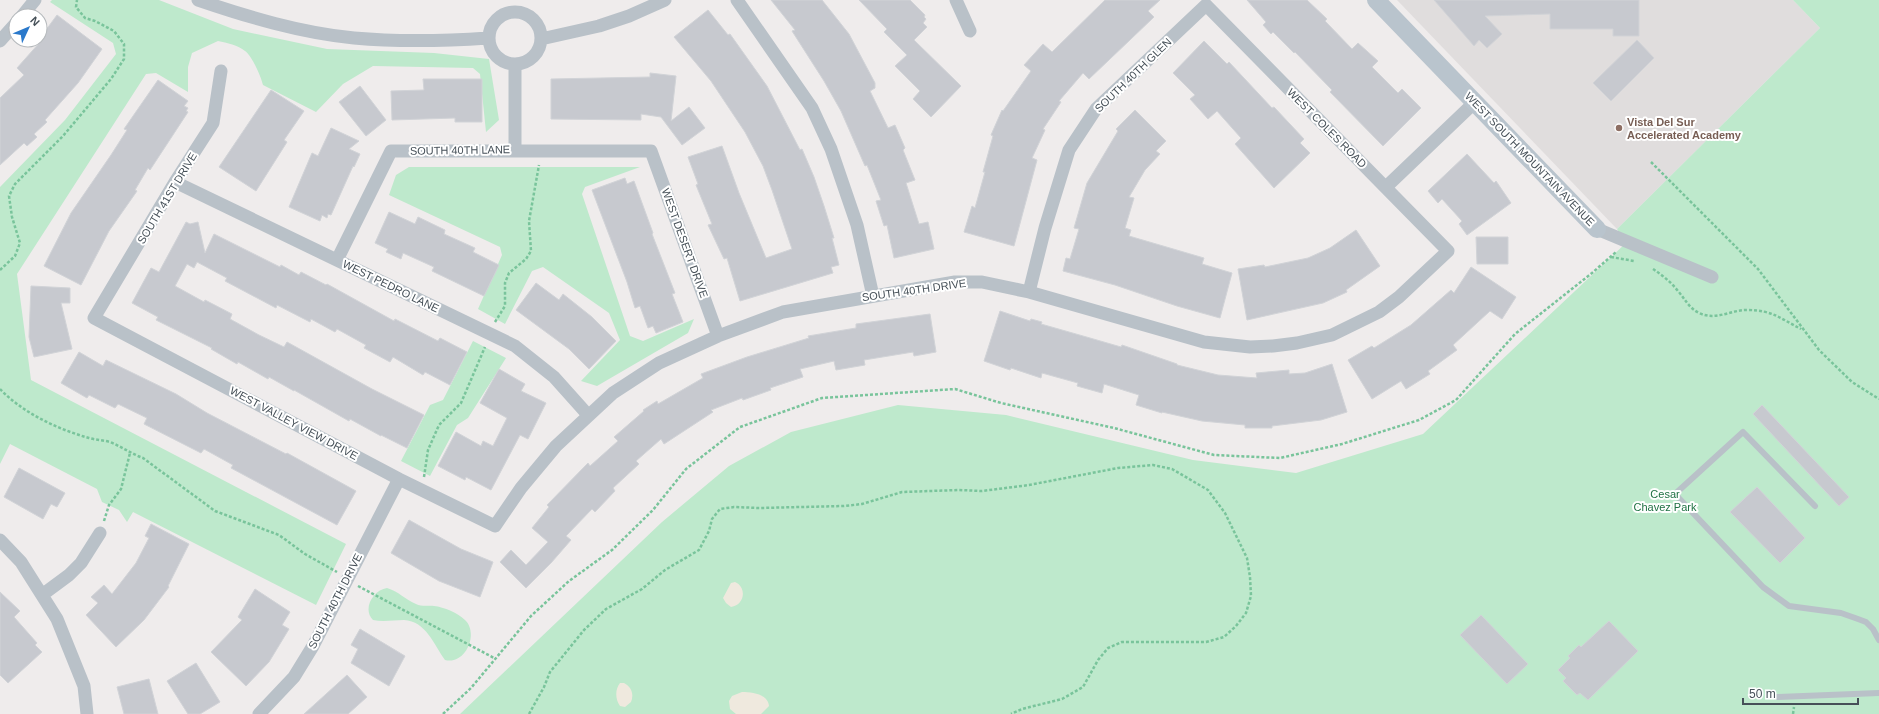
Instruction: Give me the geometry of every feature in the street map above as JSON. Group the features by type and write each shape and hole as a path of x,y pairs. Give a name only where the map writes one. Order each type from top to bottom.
{"street":[{"path":"28,8 35,0"},
{"path":"198,0 267,22 354,38 442,41 488,38"},
{"path":"541,39 599,26 629,16 665,0"},
{"path":"737,0 812,108 831,149 857,225 873,296"},
{"path":"956,0 970,31"},
{"name":"WEST SOUTH MOUNTAIN AVENUE","path":"1376,0 1597,229 1712,277"},
{"name":"WEST COLES ROAD","path":"1206,5 1448,251"},
{"name":"SOUTH 40TH GLEN","path":"1029,292 1045,228 1069,150 1096,109 1206,5"},
{"path":"515,11 531,17 540,30 541,39 540,47 530,59 515,64 507,63 493,54 488,38 489,30 499,16 507,12 515,11"},
{"path":"0,41 8,32"},
{"path":"515,64 515,150"},
{"name":"SOUTH 41ST DRIVE","path":"94,318 213,123 221,71"},
{"path":"1386,188 1475,102"},
{"name":"SOUTH 40TH LANE","path":"337,260 391,151 651,151"},
{"name":"WEST DESERT DRIVE","path":"651,151 718,336"},
{"name":"WEST PEDRO LANE","path":"176,182 515,346 554,377 588,415"},
{"name":"SOUTH 40TH DRIVE","path":"495,526 521,488 556,446 613,393 659,363 718,336 783,312 955,282 982,282 1029,292 1204,342 1250,347 1273,346 1297,343 1332,335 1380,312 1399,297 1448,251"},
{"name":"WEST VALLEY VIEW DRIVE","path":"94,318 399,479 495,526"},
{"name":"SOUTH 40TH DRIVE","path":"258,714 294,677 313,646 399,479"},
{"path":"42,595 69,575 81,563 100,533"},
{"path":"0,540 21,562 57,619 84,686 87,714"}],"lane":[{"path":"1815,506 1743,432 1675,494 1763,587 1789,606 1840,613 1866,622 1873,629 1879,640"},
{"path":"1776,697 1879,693"}],"path":[{"path":"0,270 14,256 20,243 12,217 9,196 15,184 63,136 111,79 124,60 124,44 117,35 108,28 85,18 76,7 77,0"},
{"path":"421,490 428,450 439,425 461,403 487,343 488,333 505,306 505,283 509,273 526,259 531,251 529,221 539,163 539,150"},
{"path":"1651,162 1758,269 1803,331 1819,350 1852,382 1879,399"},
{"path":"443,714 468,693 531,616 569,581 612,550 653,510 686,469 740,427 822,398 955,389 1001,402 1114,428 1214,455 1280,458 1342,444 1419,420 1456,400 1515,334 1592,273 1626,242"},
{"path":"1610,257 1639,262"},
{"path":"1652,268 1667,279 1692,309 1700,314 1714,317 1746,310 1764,311 1782,317 1803,331"},
{"path":"0,389 7,397 36,416 89,438 110,442 130,453 144,458 215,511 279,534 305,554 347,578 362,589 496,658"},
{"path":"100,533 109,505 121,489 130,453"},
{"path":"529,714 544,687 550,672 584,630 606,609 642,589 665,570 699,550 706,538 712,519 720,509 734,507 758,508 844,506 862,504 902,492 952,490 982,491 1022,486 1118,468 1153,465 1172,469 1208,490 1225,513 1247,558 1251,596 1246,613 1236,626 1224,637 1206,642 1122,642 1108,648 1098,660 1083,688 1062,699 1022,709 1011,714"}],"shaded area":[{"name":"Vista Del Sur Accelerated Academy","path":"1397,0 1793,0 1820,28 1617,229"}],"green space":[{"path":"52,0 159,0 233,29 327,49 434,53 489,59 499,120 486,132 480,74 473,68 373,66 343,84 316,112 263,85 256,66 248,54 236,46 218,41 192,53 188,67 188,92 156,73 146,74 17,274 31,380 346,544 316,605 133,512 127,522 119,510 102,502 97,489 10,444 0,464 0,187 65,120 116,54 113,43 50,2"},
{"name":"Cesar Chavez Park","path":"1793,0 1879,0 1879,714 460,714 662,522 729,466 791,432 898,405 1006,415 1193,460 1296,473 1423,434 1626,243 1617,229 1820,28"},
{"path":"409,167 640,167 585,187 582,194 630,336 643,341 694,319 688,333 597,386 581,381 620,340 609,313 543,267 532,271 505,324 478,309 502,255 500,247 389,195 396,175"},
{"path":"473,341 506,358 468,418 457,425 430,476 401,461 430,405 443,400"},
{"path":"387,588 395,591 418,605 442,608 462,617 469,626 471,632 468,647 464,653 459,658 445,660 424,629 412,621 373,620 369,611 371,601 377,592"}],"sand":[{"path":"735,582 739,584 743,592 743,596 742,600 736,606 731,607 723,598 731,583"},
{"path":"620,683 624,683 631,689 631,702 625,707 620,706 616,697 616,691"},
{"path":"742,692 750,692 763,696 768,702 769,706 761,714 736,714 730,709 729,701 732,696"}],"building":[{"path":"771,0 822,0 849,34 875,83 875,88 870,91 888,128 895,125 905,148 903,150 915,180 906,183 919,224 928,222 934,249 894,258 887,225 884,226 876,201 881,200 867,165 865,166 841,111 792,31 795,30"},
{"path":"859,0 910,0 925,15 924,17 926,19 923,23 927,27 914,40 961,86 931,117 913,99 920,91 895,66 907,55 884,32 887,29"},
{"path":"1105,0 1160,0 1148,11 1154,17 1089,79 1083,73 1059,101 1061,102 1043,129 1045,130 1032,158 1037,160 1014,246 964,232 972,206 975,208 993,136 991,135 1002,110 1003,111 1031,71 1024,65 1043,44 1052,52"},
{"path":"1247,0 1307,0 1327,19 1325,21 1352,49 1358,43 1378,61 1372,67 1398,93 1402,89 1421,108 1383,146 1330,92 1332,90 1295,52 1294,53 1273,32 1271,34 1263,25 1266,22"},
{"path":"1434,0 1639,0 1639,36 1613,36 1613,29 1550,29 1550,14 1485,16 1502,34 1487,48 1479,40 1474,46"},
{"path":"708,10 728,35 730,34 767,86 800,150 802,149 824,206 834,238 832,238 839,265 831,267 833,273 740,301 727,258 724,259 708,225 712,224 696,185 698,184 688,157 722,146 739,193 766,258 792,249 763,166 745,132 711,81 674,37"},
{"path":"57,15 102,49 78,83 45,120 47,122 34,134 37,137 27,146 24,143 0,165 0,98 24,75 17,68 35,48 48,48 48,27"},
{"path":"1637,40 1654,58 1611,101 1593,83"},
{"path":"1204,41 1227,64 1229,62 1272,108 1274,107 1304,139 1300,143 1310,153 1274,188 1235,144 1241,138 1217,111 1208,119 1190,99 1195,95 1173,73"},
{"path":"650,73 676,76 671,121 689,107 705,128 682,145 661,117 641,114 641,120 551,119 551,79 650,77"},
{"path":"423,79 482,79 482,122 455,122 455,118 392,120 391,91 424,90"},
{"path":"158,80 188,101 184,106 188,108 186,111 188,112 150,170 148,168 135,190 137,191 109,231 81,285 44,266 71,213 111,155 127,130 124,129"},
{"path":"360,86 386,120 366,136 339,102"},
{"path":"271,90 304,111 284,140 287,142 256,191 219,167"},
{"path":"1135,110 1166,141 1156,151 1160,154 1145,170 1129,197 1134,198 1125,228 1131,230 1129,236 1204,258 1202,264 1232,273 1220,318 1177,306 1115,285 1063,271 1066,258 1070,259 1079,229 1074,228 1087,183 1118,131 1116,129"},
{"path":"331,128 359,141 349,149 360,154 331,215 328,214 327,218 322,215 320,221 289,207 312,153 318,156"},
{"path":"1467,154 1494,183 1496,181 1511,203 1467,235 1459,224 1462,221 1442,199 1438,203 1428,191"},
{"path":"625,178 627,184 634,181 653,233 652,234 675,293 672,294 683,322 656,333 653,326 648,328 640,306 635,308 627,282 592,190"},
{"path":"389,212 415,224 418,217 445,230 444,234 475,248 473,252 499,265 484,296 432,271 434,267 403,253 401,259 386,252 388,249 375,243"},
{"path":"186,222 190,224 198,222 205,253 214,234 280,267 281,265 299,275 301,272 326,285 327,284 394,321 395,319 438,341 440,338 467,352 450,385 425,372 423,375 393,357 390,362 364,348 366,345 337,329 335,332 311,319 310,322 277,305 276,308 225,281 227,278 197,262 194,268 187,264 175,286 204,302 205,300 232,314 230,319 259,335 284,347 287,342 372,389 424,415 407,448 350,419 349,421 269,377 268,379 238,362 237,364 211,349 212,348 156,320 158,317 132,303 151,268 159,272"},
{"path":"1356,230 1380,266 1346,290 1347,292 1323,303 1247,320 1238,269 1264,265 1265,267 1308,258 1330,248"},
{"path":"1476,237 1508,237 1508,264 1477,264"},
{"path":"1471,267 1516,297 1502,319 1490,311 1453,345 1457,350 1428,371 1430,374 1406,389 1401,381 1372,399 1348,360 1372,346 1374,348 1411,325 1451,290 1454,293"},
{"path":"536,283 559,300 563,294 592,317 616,341 589,369 569,349 516,310"},
{"path":"31,286 70,288 70,303 61,303 72,349 34,357 29,337"},
{"path":"1000,311 1030,321 1031,319 1042,322 1041,324 1121,347 1122,345 1177,365 1218,375 1257,378 1256,373 1289,370 1289,374 1305,373 1332,364 1347,412 1321,420 1272,426 1272,428 1245,428 1245,425 1202,421 1162,413 1136,405 1139,395 1104,384 1102,393 1077,386 1078,383 1042,373 1041,378 1011,368 1010,370 984,361"},
{"path":"930,314 936,352 914,356 913,352 864,360 865,365 836,370 834,361 800,369 803,377 770,388 771,390 743,400 742,398 711,410 713,412 664,444 661,439 636,461 639,464 613,488 615,491 595,512 592,509 566,536 571,540 526,588 500,562 511,550 526,565 548,542 532,528 549,507 547,505 588,463 590,466 618,441 614,437 644,411 643,410 657,401 658,404 703,378 701,374 747,357 809,338 808,336 856,328 856,324"},
{"path":"79,352 103,366 106,360 176,394 207,413 286,454 287,453 356,491 337,525 231,468 233,465 204,449 201,453 144,424 147,418 118,404 115,408 89,395 87,398 61,383"},
{"path":"499,369 525,384 521,391 546,403 528,439 520,435 491,490 466,477 465,480 438,466 456,432 481,446 483,441 493,446 507,418 480,403"},
{"path":"1762,405 1849,497 1839,506 1753,414"},
{"path":"19,468 65,493 57,507 51,504 43,519 4,497"},
{"path":"1757,487 1805,538 1780,563 1730,512"},
{"path":"409,520 461,549 493,562 480,597 439,581 391,553"},
{"path":"151,524 189,544 168,586 169,587 144,620 116,647 86,615 98,603 91,597 104,585 112,594 136,563 149,538 145,536"},
{"path":"255,589 290,612 282,625 289,629 269,662 246,686 211,652 242,620 238,617"},
{"path":"0,592 20,611 14,617 37,643 35,645 42,652 8,683 0,675"},
{"path":"1481,615 1528,664 1507,684 1460,635"},
{"path":"1609,621 1638,651 1588,700 1580,693 1577,695 1563,681 1566,678 1558,670 1570,658 1568,656 1579,645 1581,647"},
{"path":"360,629 405,656 389,686 351,663 358,649 351,645"},
{"path":"196,663 220,702 200,714 188,714 167,681"},
{"path":"347,675 367,697 348,714 304,714"},
{"path":"149,679 158,714 124,714 117,687"}],"place":[{"name":"Vista Del Sur Accelerated Academy","path":"1619,128"}]}
